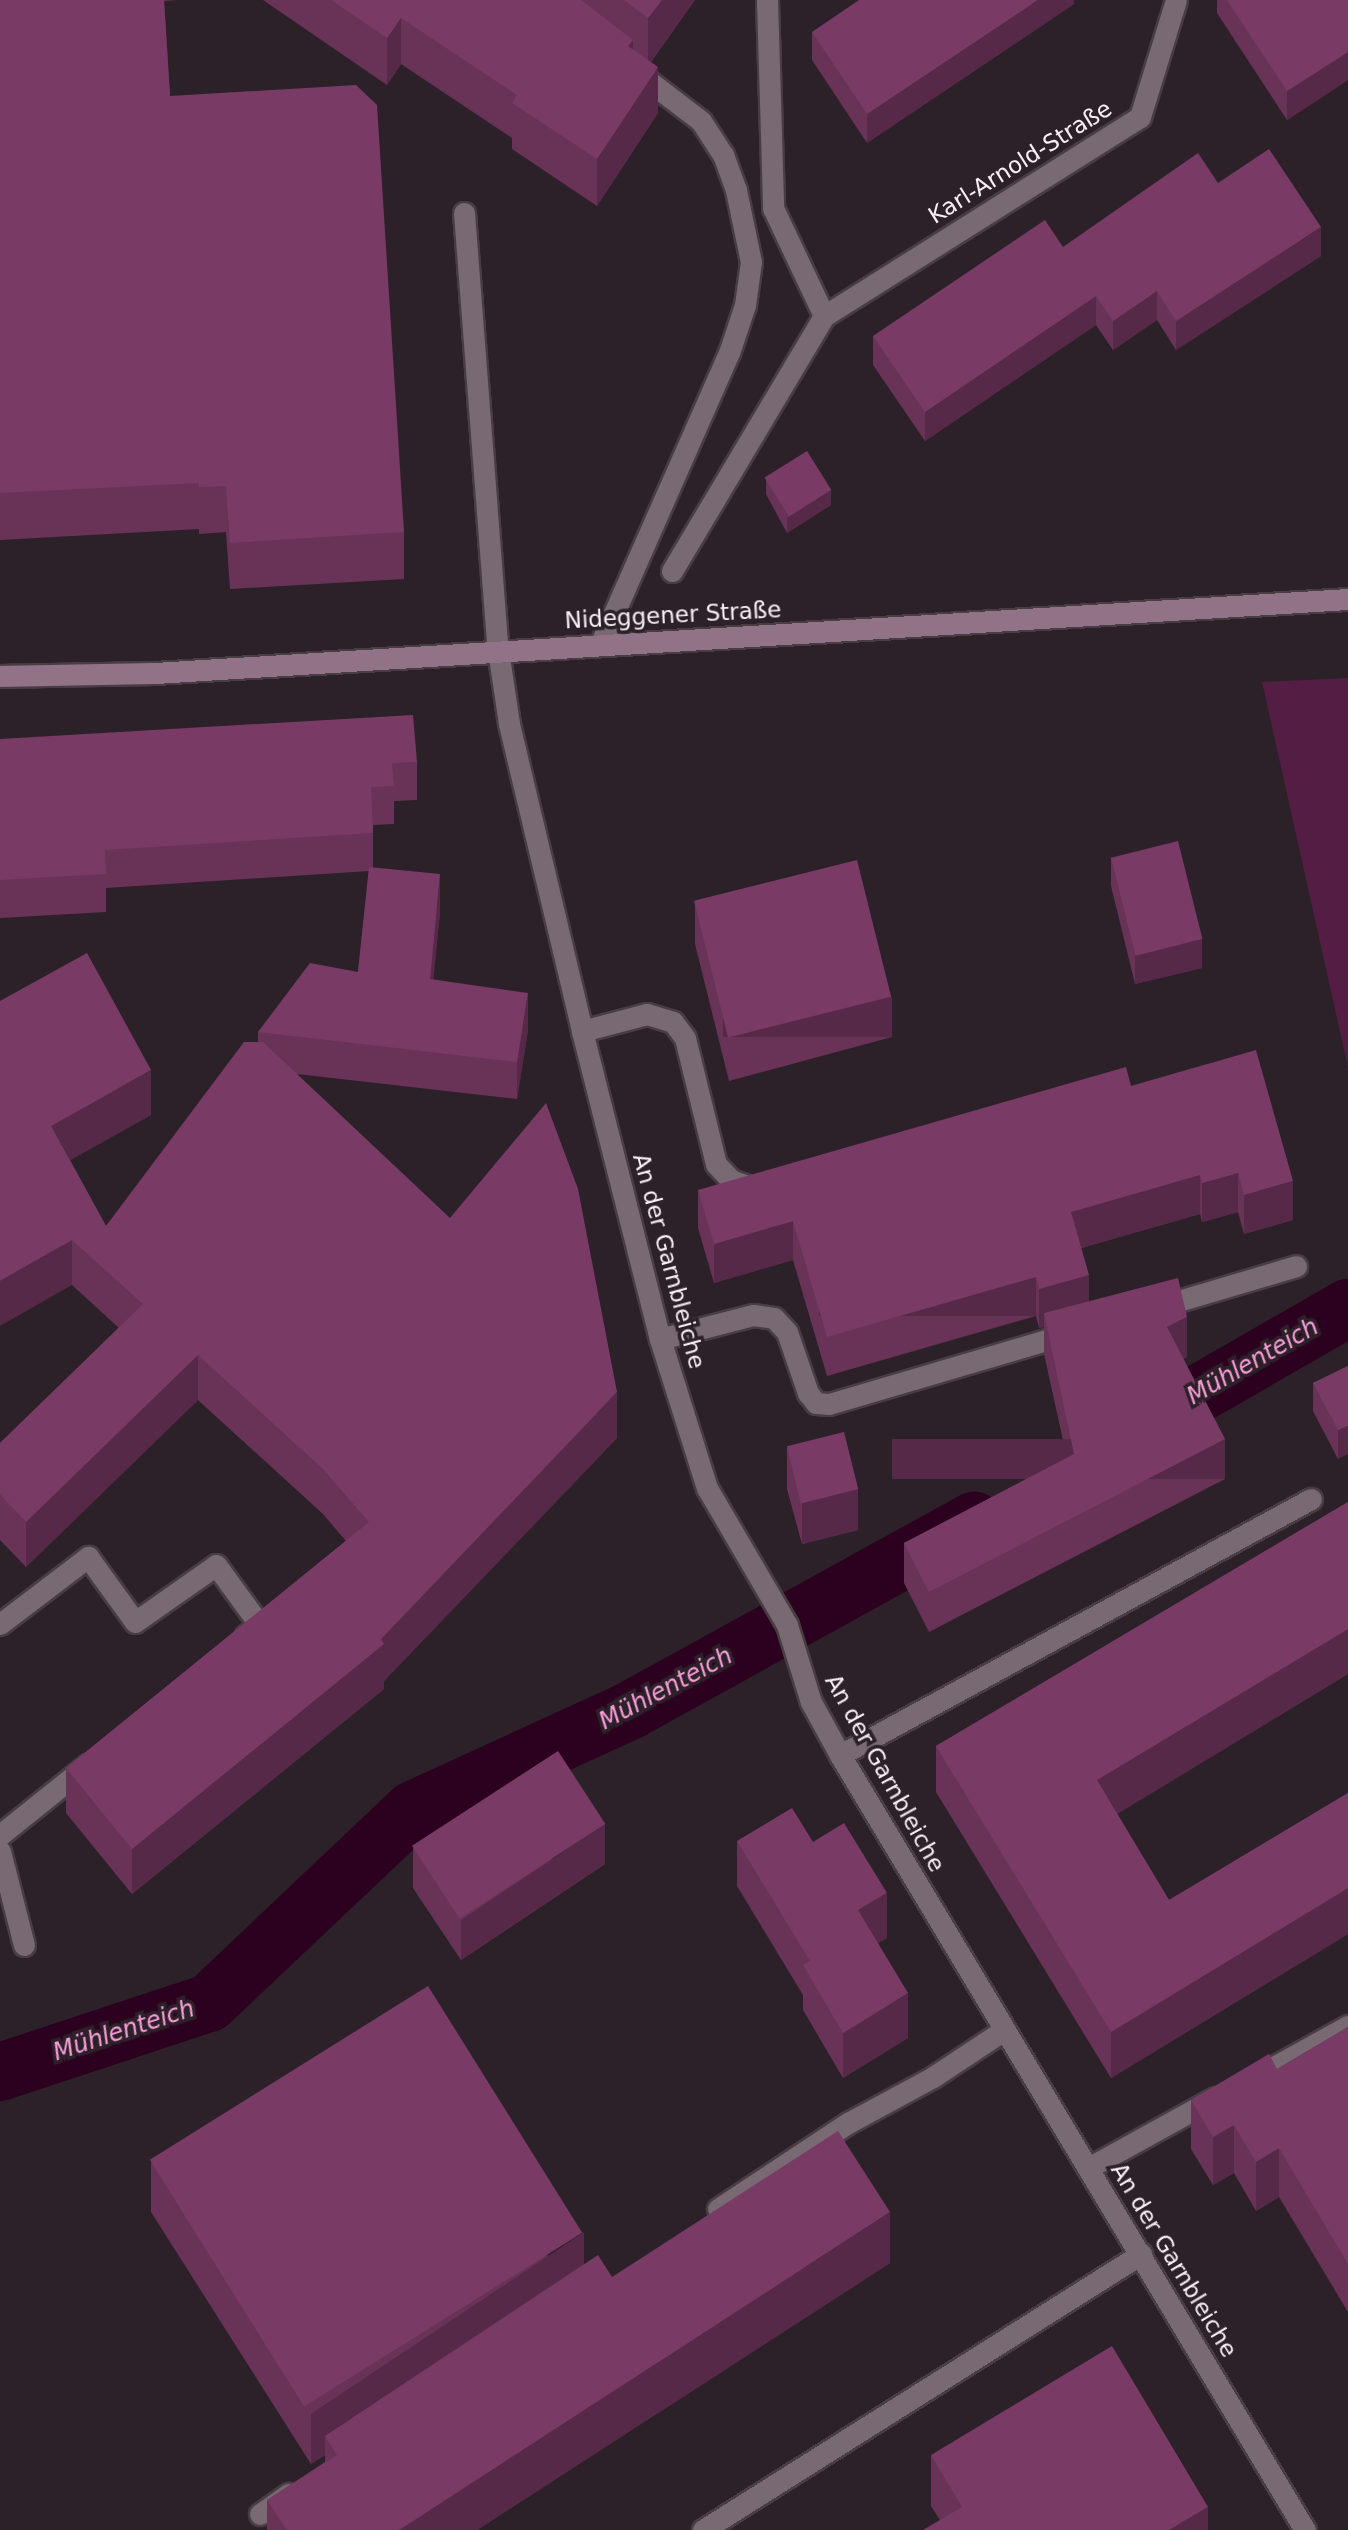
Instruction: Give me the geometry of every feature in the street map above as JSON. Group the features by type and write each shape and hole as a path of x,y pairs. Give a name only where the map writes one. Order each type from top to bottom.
{"main road":[{"name":"Nideggener Straße","path":"0,676 155,673 1348,599"}],"street":[{"path":"673,571 824,316 772,208 767,0"},
{"name":"Karl-Arnold-Straße","path":"824,316 1140,117 1175,0"},
{"path":"600,645 729,353 745,305 751,262 736,190 723,155 701,121 616,56"},
{"name":"An der Garnbleiche","path":"464,213 498,650 509,724 582,1031 660,1339 707,1488 768,1588 787,1625 811,1702 840,1755 1305,2530"},
{"path":"582,1031 647,1014 673,1022 685,1038 716,1164 731,1180 754,1191 779,1184"},
{"path":"1136,1314 1296,1266"},
{"path":"660,1339 753,1315 774,1318 787,1332 808,1393 816,1403 829,1404 1096,1325"},
{"path":"840,1755 1311,1499"},
{"path":"0,1623 88,1556 135,1622 216,1565 259,1624 227,1651"},
{"path":"0,1835 108,1747"},
{"path":"0,1851 24,1945"},
{"path":"1088,2168 1348,2026"},
{"path":"698,2222 848,2123 933,2077 1004,2031"},
{"path":"704,2530 1141,2254"},
{"path":"260,2514 306,2483"}],"shaded area":[{"path":"1348,678 1348,1067 1262,682"}],"building":[{"path":"0,0 164,0 170,96 356,85 377,105 404,532 230,543 226,486 199,487 199,483 0,493"},
{"path":"331,0 581,0 633,40 628,46 658,67 597,159 512,103 517,95 401,18 387,38"},
{"path":"624,0 662,0 648,18"},
{"path":"859,0 1038,0 867,114 812,32"},
{"path":"1227,0 1348,0 1348,52 1287,91"},
{"path":"1269,149 1321,227 1176,321 1157,291 1113,321 1096,296 925,412 873,336 1045,220 1063,247 1198,153 1218,183"},
{"path":"807,451 831,490 789,517 765,477"},
{"path":"413,715 417,762 392,763 394,786 371,787 373,833 105,850 106,874 0,880 0,739"},
{"path":"1178,841 1202,939 1135,956 1111,858"},
{"path":"857,860 891,997 728,1037 694,901"},
{"path":"369,867 440,874 430,979 528,993 517,1062 258,1032 310,963 358,972"},
{"path":"87,953 151,1070 51,1126 106,1226 244,1042 263,1042 450,1218 546,1103 578,1189 617,1392 381,1639 384,1644 132,1849 66,1768 369,1522 323,1469 198,1355 26,1522 0,1494 0,1443 143,1304 72,1240 0,1281 0,1001"},
{"path":"1256,1050 1293,1181 1244,1195 1238,1173 1202,1183 1200,1175 1071,1212 1089,1275 1039,1289 1036,1277 827,1337 793,1221 714,1244 698,1190 1126,1067 1131,1086"},
{"path":"1178,1278 1187,1317 1167,1327 1225,1439 929,1592 904,1543 1074,1454 1044,1313"},
{"path":"1348,1366 1348,1426 1338,1430 1313,1383"},
{"path":"844,1432 858,1489 801,1504 787,1446"},
{"path":"1348,1502 1348,1629 1097,1780 1169,1900 1348,1793 1348,1888 1111,2032 936,1746"},
{"path":"558,1751 605,1824 459,1919 412,1846"},
{"path":"792,1808 813,1842 844,1823 887,1893 858,1910 908,1993 843,2033 803,1965 810,1961 737,1841"},
{"path":"428,1986 582,2233 304,2407 150,2160"},
{"path":"1348,2027 1348,2264 1279,2148 1256,2162 1234,2125 1213,2137 1191,2100 1269,2054 1277,2069"},
{"path":"838,2131 890,2212 399,2530 287,2530 267,2500 337,2455 325,2436 598,2255 612,2277"},
{"path":"1112,2346 1208,2507 1169,2530 923,2530 962,2507 931,2455"}],"waterway":[{"name":"Mühlenteich","path":"1132,1432 1348,1308"},
{"name":"Mühlenteich","path":"0,2072 209,2003 413,1810 631,1710 974,1521"}]}
